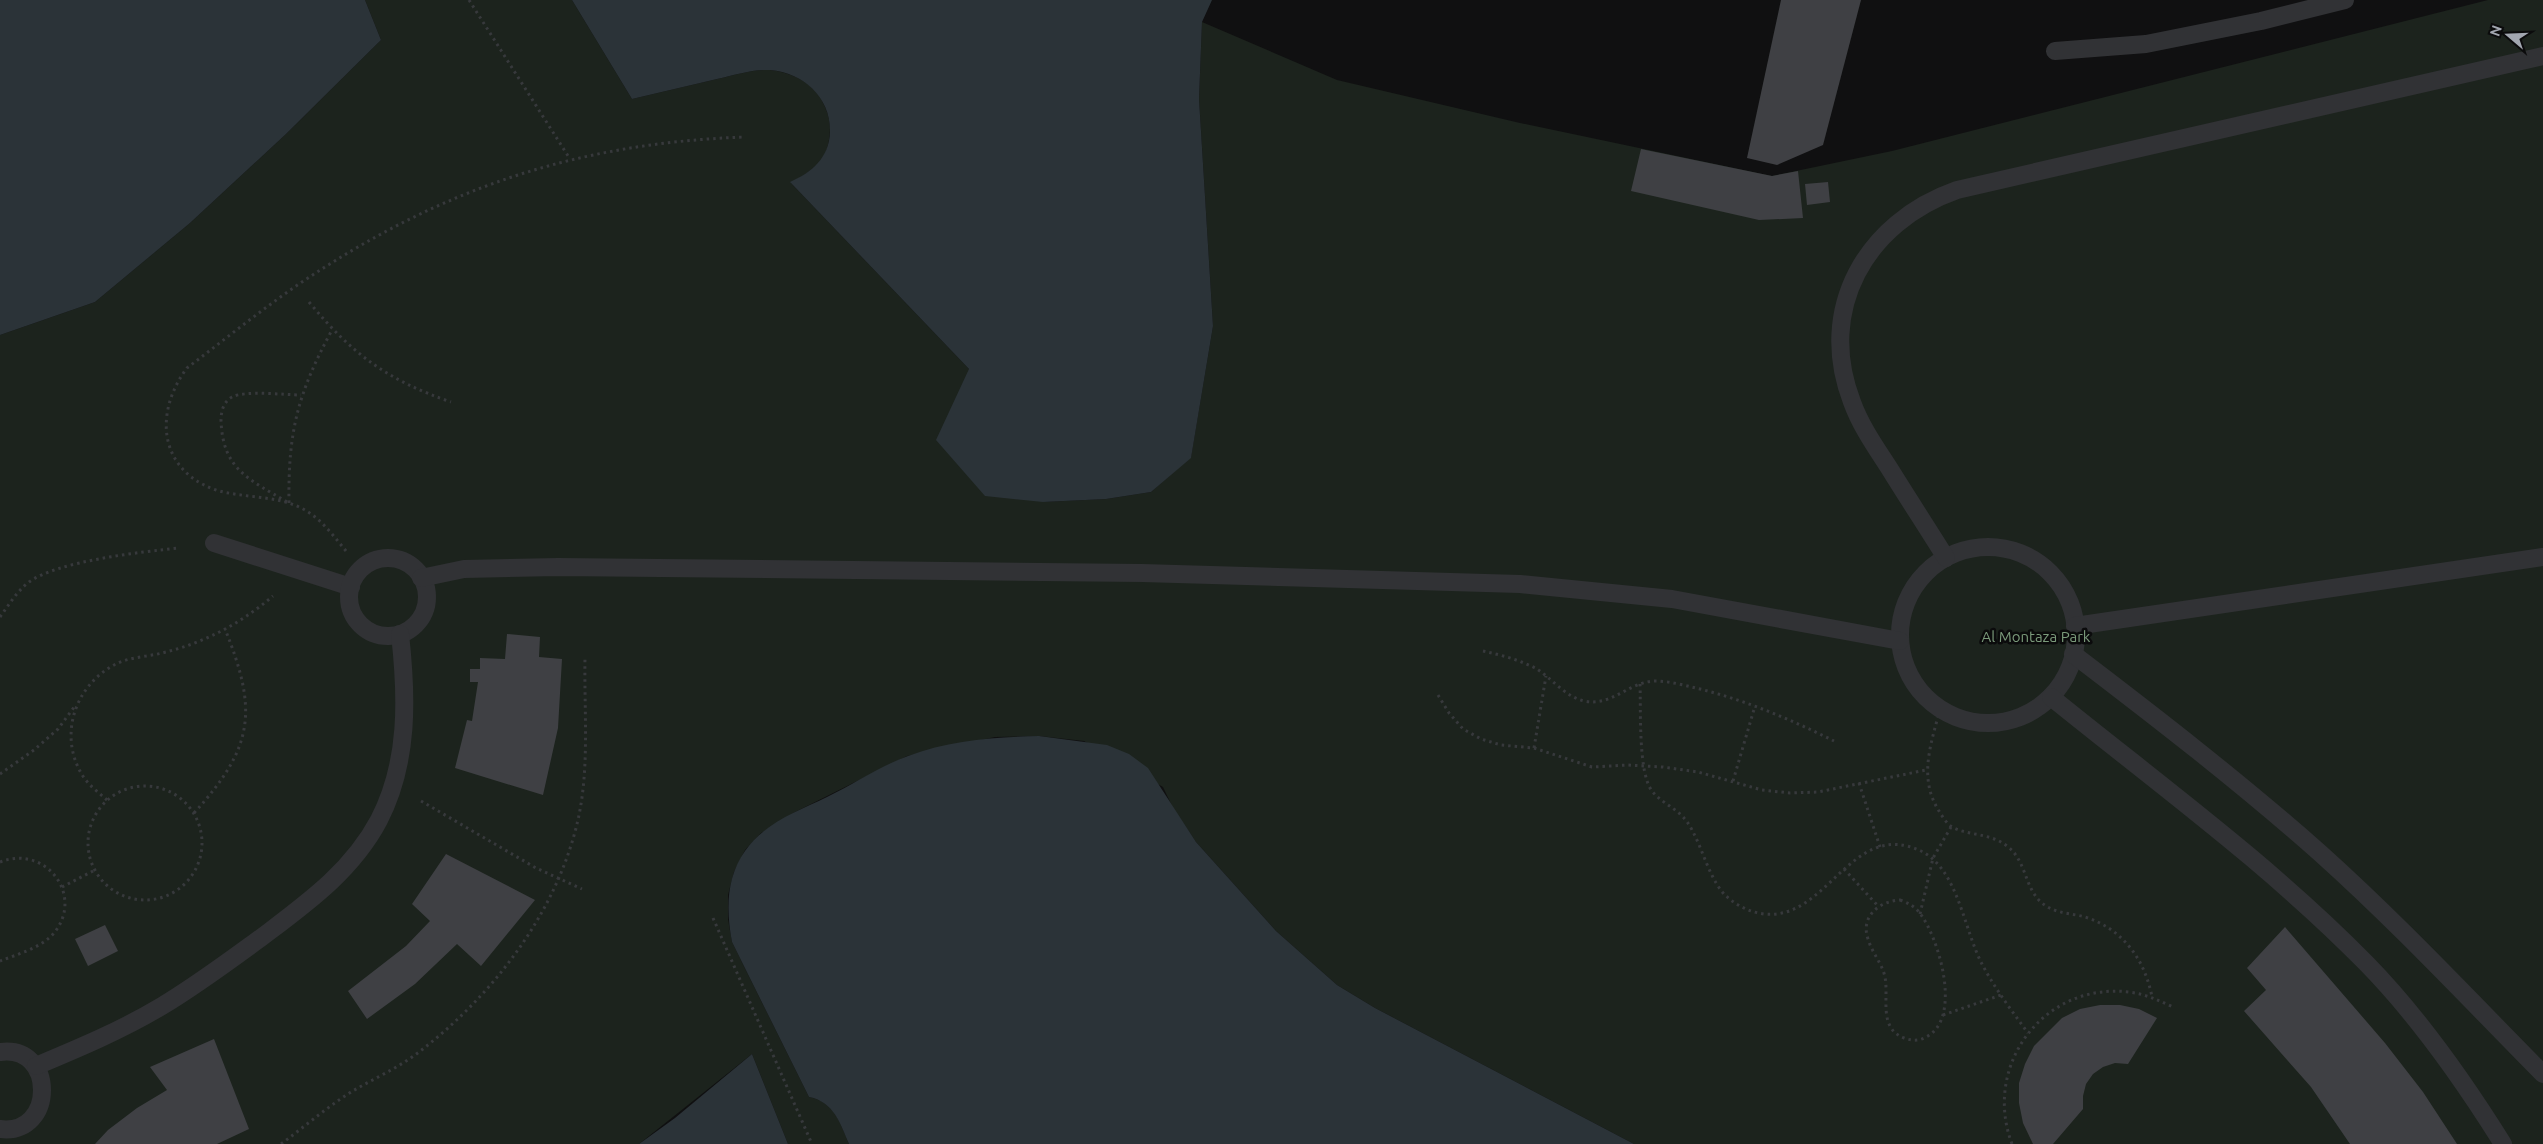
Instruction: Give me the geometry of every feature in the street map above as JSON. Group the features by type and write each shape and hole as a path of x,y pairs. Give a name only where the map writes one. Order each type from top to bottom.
{"lane":[{"path":"2055,51 2146,44 2260,21 2344,0"},
{"path":"1946,558 1866,432 1852,402 1840,355 1845,306 1852,283 1863,261 1894,224 1934,198 1957,190 2543,56"},
{"path":"214,543 350,586"},
{"path":"1983,547 2002,548 2021,553 2038,562 2063,590 2072,607 2075,626 2073,654 2069,669 2051,696 2035,710 1997,723 1977,722 1958,718 1940,709 1924,696 1912,680 1904,661 1900,641 1907,602 1917,584 1930,569 1946,558 1964,550 1983,547"},
{"path":"2075,626 2543,556"},
{"path":"377,560 403,561 414,568 422,578 426,591 426,605 416,623 400,634 386,636 373,634 361,626 352,614 349,600 350,586 362,569 377,560"},
{"path":"422,578 464,569 558,567 1142,573 1520,584 1672,599 1900,641"},
{"path":"36,1066 112,1033 162,1006 202,981 299,910 334,880 359,851 379,820 393,784 401,752 405,677 400,634"},
{"path":"2073,654 2151,713 2319,853 2407,934 2543,1074"},
{"path":"2051,696 2305,904 2368,964 2424,1030 2476,1100 2504,1144"},
{"path":"0,1052 7,1051 23,1056 36,1066 42,1078 44,1092 34,1116 21,1125 8,1130 0,1129"}],"path":[{"path":"469,0 570,159"},
{"path":"289,503 217,490 193,478 175,458 168,442 165,424 167,403 175,384 187,368 299,284 406,220 461,195 518,174 570,159 634,146 690,139 745,137"},
{"path":"309,302 332,330 374,367 415,389 451,402"},
{"path":"289,503 288,467 292,431 301,395 315,362 332,330"},
{"path":"301,395 238,395 227,400 221,414 222,436 226,452 232,463 252,480 314,516 362,569"},
{"path":"0,618 16,593 44,573 106,558 178,548"},
{"path":"0,774 52,734 93,681 115,664 187,646 225,629 259,608 280,590 297,569"},
{"path":"194,813 228,773 240,747 246,719 244,681 225,629"},
{"path":"1483,651 1510,658 1536,669 1570,695 1582,701 1596,703 1610,700 1640,684 1667,681 1756,706 1796,722 1834,742"},
{"path":"281,1144 349,1094 417,1054 477,1001 510,962 538,918 558,879 577,824 584,769 585,658"},
{"path":"1534,748 1546,676"},
{"path":"1640,684 1644,766 1647,783 1653,792 1684,817 1724,893 1738,905 1764,914 1790,912 1807,903 1844,869 1868,851 1880,846 1908,846 1933,858 1949,878 1970,938 1982,964 2028,1034"},
{"path":"1438,695 1449,713 1463,729 1481,739 1501,745 1534,748 1592,766 1644,766 1698,772 1762,790 1790,793 1818,792 1926,770"},
{"path":"77,704 71,732 74,759 82,775 107,800"},
{"path":"1733,781 1756,706"},
{"path":"1940,709 1926,770 1927,787 1933,802 1951,827 1960,831 1981,834 2008,846 2018,857 2034,894 2042,903 2052,909 2098,922 2120,936 2144,968 2152,997"},
{"path":"1859,783 1880,846"},
{"path":"393,784 558,879 582,889"},
{"path":"137,786 153,786 169,791 184,800 194,813 201,830 202,848 198,866 188,881 173,893 156,899 139,900 120,895 106,884 95,870 89,852 89,833 95,815 107,800 121,791 137,786"},
{"path":"1920,914 1933,858 1951,827"},
{"path":"0,862 9,858 26,858 41,863 53,873 62,887 65,903 62,919 54,932 43,943 0,961"},
{"path":"1844,869 1878,906"},
{"path":"62,887 95,870"},
{"path":"1900,900 1912,905 1920,914 1936,942 1945,984 1943,1015 1940,1024 1935,1032 1919,1040 1901,1037 1889,1024 1886,1015 1885,976 1880,962 1867,939 1867,933 1869,915 1878,906 1889,901 1900,900"},
{"path":"713,918 812,1144"},
{"path":"2012,1144 2005,1121 2006,1082 2015,1053 2028,1034 2044,1017 2063,1004 2084,996 2107,992 2122,992 2152,997 2172,1007"},
{"path":"1943,1015 2001,995"}],"green space":[{"name":"Al Montaza Park","path":"365,0 572,0 632,99 757,70 784,73 804,81 815,90 827,111 830,124 829,139 827,149 820,162 791,183 969,369 1043,502 1106,499 1151,492 1191,457 1213,326 1199,99 1202,22 1337,80 1520,123 1772,176 1892,151 2488,0 2543,0 2543,1144 1634,1144 1375,1008 1337,985 1276,931 1196,842 1173,808 1163,787 1084,741 1039,736 995,737 907,756 793,813 761,833 745,850 734,872 728,895 728,919 732,942 809,1097 825,1103 830,1108 839,1121 849,1144 788,1144 752,1054 639,1144 0,1144 0,335 95,302 190,223 286,134 381,40"}],"shaded area":[{"path":"0,0 365,0 381,40 286,134 190,223 95,302 0,335"},
{"path":"572,0 1212,0 1202,22 1199,99 1213,326 1191,458 1151,492 1106,499 1043,502 985,496 936,440 969,369 790,182 805,174 818,163 823,157 829,141 829,120 826,108 813,89 794,76 770,70 757,70 632,99"},
{"path":"1039,736 1107,745 1129,754 1148,768 1196,842 1276,931 1337,985 1375,1008 1634,1144 849,1144 835,1114 825,1104 809,1097 732,942 728,906 731,883 739,861 753,841 772,825 898,760 940,746 956,743 1006,737"},
{"path":"752,1054 788,1144 639,1144 675,1118"}],"building":[{"path":"1781,0 1861,0 1823,145 1777,165 1747,158"},
{"path":"1641,149 1772,176 1798,171 1803,218 1759,220 1631,191"},
{"path":"1828,182 1830,202 1807,205 1805,184"},
{"path":"507,634 540,637 539,657 562,659 558,728 543,795 455,768 467,720 472,721 478,682 470,682 470,669 480,669 480,658 505,659"},
{"path":"446,854 535,900 481,966 457,944 415,984 367,1019 348,991 406,946 430,921 412,904"},
{"path":"105,925 118,951 88,966 75,939"},
{"path":"2285,927 2385,1043 2423,1092 2457,1144 2350,1144 2311,1087 2244,1011 2266,990 2247,968"},
{"path":"2100,1005 2120,1005 2139,1009 2157,1018 2128,1064 2115,1063 2103,1067 2093,1074 2086,1084 2083,1096 2083,1109 2053,1144 2033,1144 2023,1123 2019,1103 2019,1083 2025,1064 2034,1046 2062,1018 2080,1009"},
{"path":"214,1039 249,1129 217,1144 95,1144 108,1130 137,1108 167,1090 150,1067"}]}
